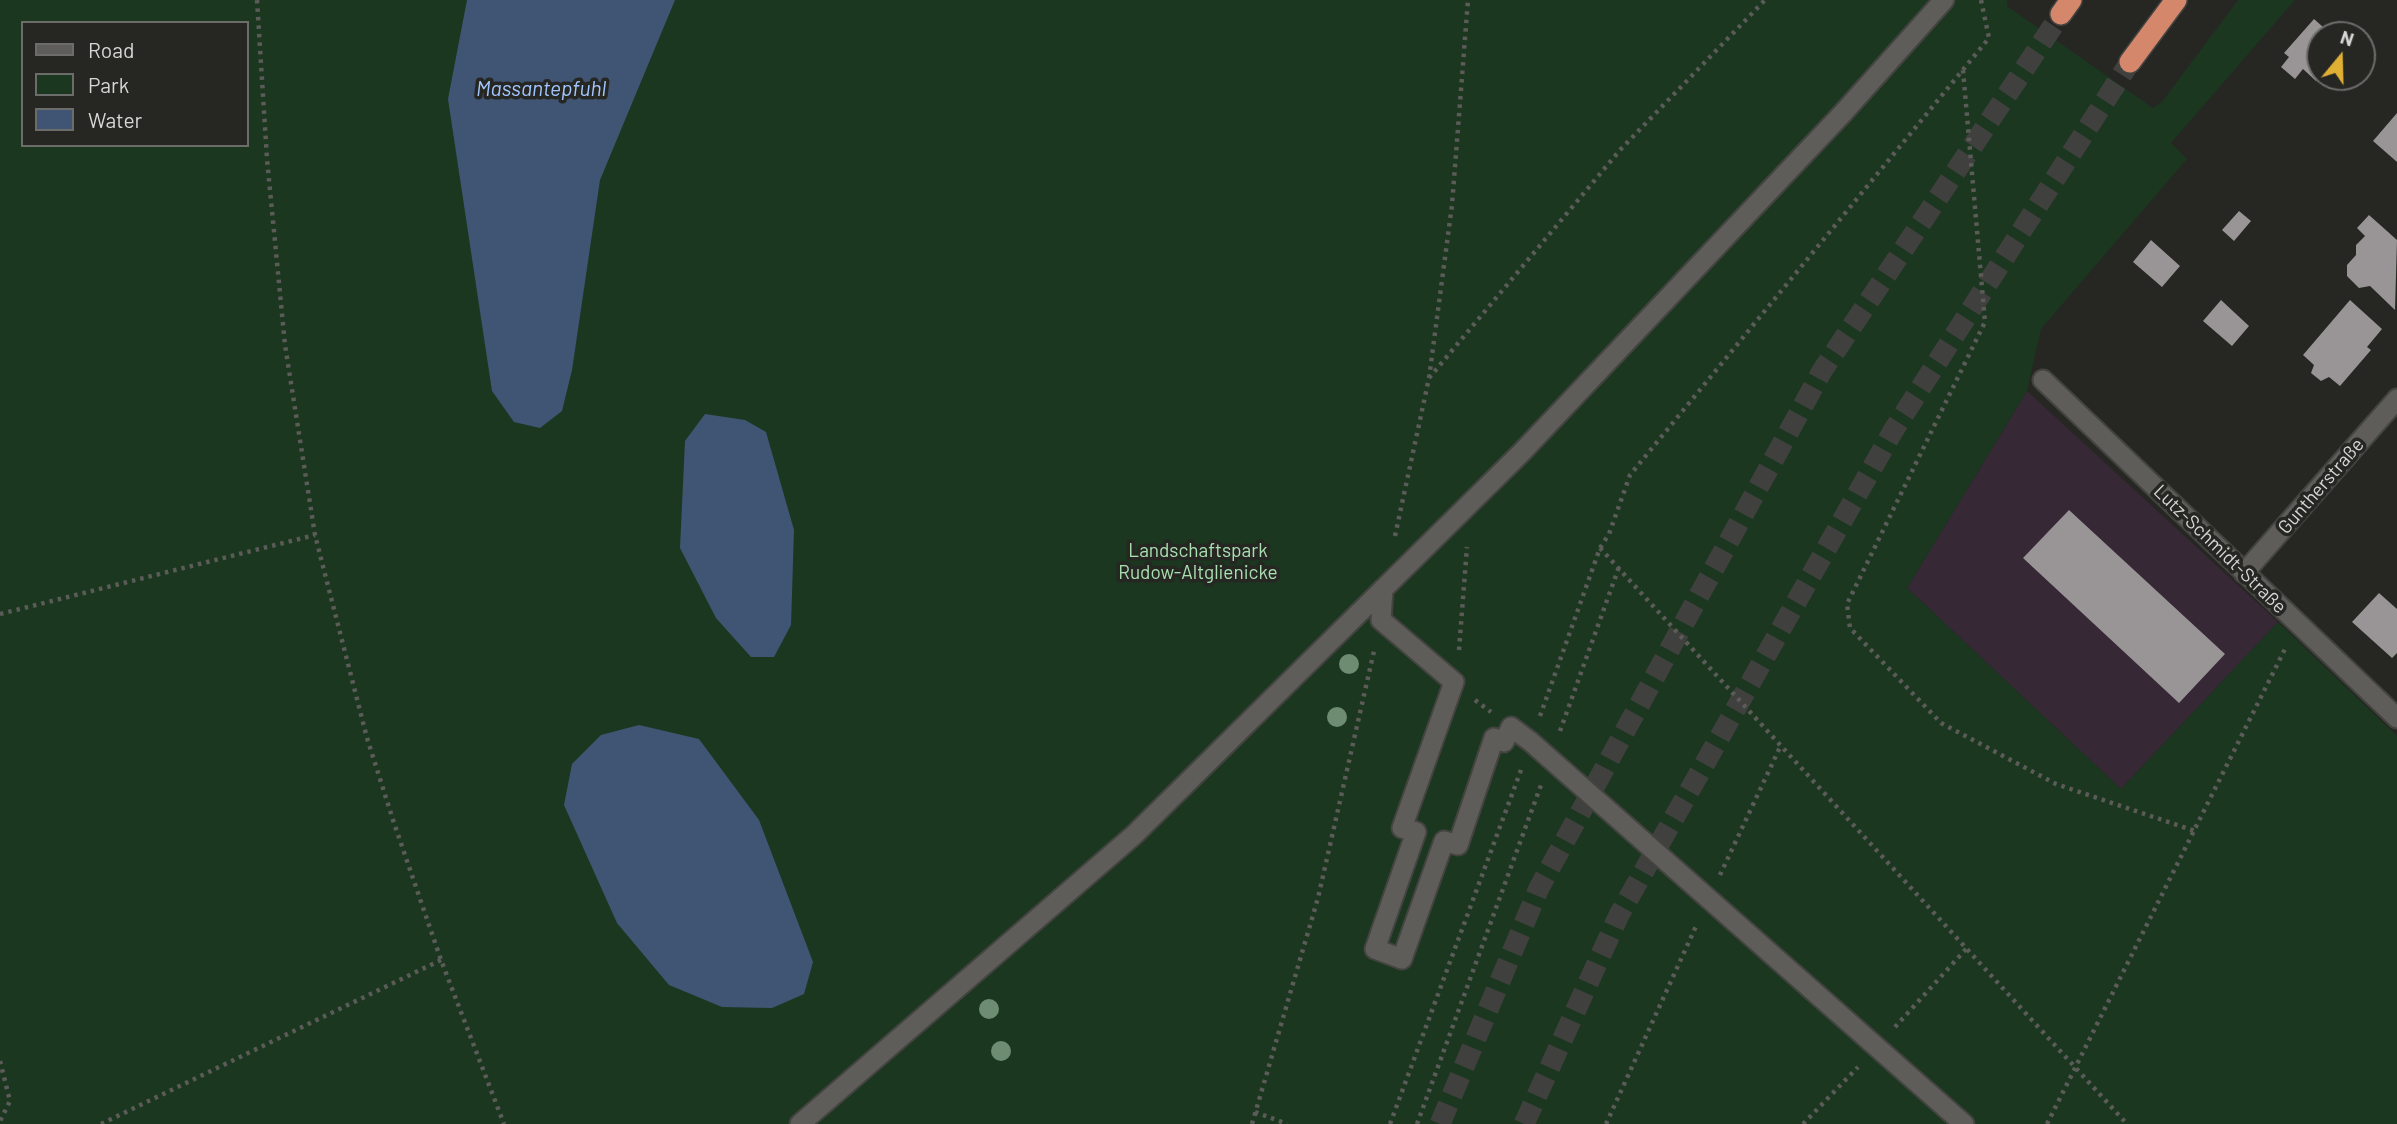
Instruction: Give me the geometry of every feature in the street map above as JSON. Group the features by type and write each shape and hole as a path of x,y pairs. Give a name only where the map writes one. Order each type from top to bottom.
{"highway":[{"path":"2130,62 2176,0"}],"street":[{"path":"800,1124 1124,843 1383,589 1470,503 1843,113 1944,0"},
{"name":"Lutz-Schmidt-Straße","path":"2043,380 2397,718"},
{"name":"Guntherstraße","path":"2244,573 2397,400"},
{"path":"1383,589 1381,621 1454,682 1402,828 1416,832 1375,948 1402,959 1444,841 1458,845 1494,738 1504,742 1511,727 1964,1124"}],"path":[{"path":"257,0 265,146 285,345 315,535 367,737 441,960 504,1124"},
{"path":"1383,589 1429,378 1452,205 1468,0"},
{"path":"1429,378 1620,150 1765,0"},
{"path":"1390,1124 1600,548 1609,534 1630,475 1989,37 1980,0"},
{"path":"1963,70 1985,322 1847,604 1850,628 1941,723 2056,784 2195,831"},
{"path":"1454,682 1459,658 1470,503"},
{"path":"0,614 315,535"},
{"path":"1600,548 2127,1124"},
{"path":"1417,1124 1619,567"},
{"path":"1252,1124 1318,898 1381,621"},
{"path":"2047,1124 2298,623"},
{"path":"1480,704 1486,708"},
{"path":"1606,1124 1781,745"},
{"path":"102,1124 441,960"},
{"path":"0,1061 10,1101 0,1121"},
{"path":"1255,1112 1287,1124"}],"shaded area":[{"path":"2027,391 2278,622 2121,789 1907,588"}],"green space":[{"name":"Landschaftspark Rudow-Altglienicke","path":"0,0 2007,0 2007,6 2153,108 2161,103 2238,0 2295,0 2171,143 2187,159 2041,329 2027,391 1907,588 2121,789 2278,622 2397,736 2397,1124 0,1124"}],"water":[{"name":"Massantepfuhl","path":"467,0 675,0 600,180 572,370 562,411 540,428 514,422 492,391 448,99"},
{"path":"705,414 745,420 766,432 794,530 791,625 774,657 751,657 716,618 680,548 685,441"},
{"path":"639,725 699,739 759,820 813,962 804,994 772,1008 722,1007 669,985 617,923 564,805 572,764 601,735"}],"building":[{"path":"2306,28 2306,72 2303,69 2295,79 2281,67 2289,57 2284,53"},
{"path":"2397,113 2397,162 2373,141"},
{"path":"2239,211 2251,221 2234,241 2222,230"},
{"path":"2369,215 2397,240 2395,310 2370,286 2359,288 2347,276 2347,265 2356,255 2356,245 2365,236 2357,228"},
{"path":"2151,240 2180,266 2162,287 2133,262"},
{"path":"2221,300 2249,326 2232,346 2203,321"},
{"path":"2350,300 2382,329 2367,347 2371,350 2340,386 2329,377 2321,381 2311,373 2314,365 2303,355"},
{"path":"2069,510 2225,654 2179,703 2023,558"},
{"path":"2379,593 2397,609 2397,653 2392,658 2352,622"}],"tunnel":[{"path":"1440,1124 1539,888 1822,371 2061,14"},
{"path":"1524,1124 1619,915 1893,431 2130,62"}]}
